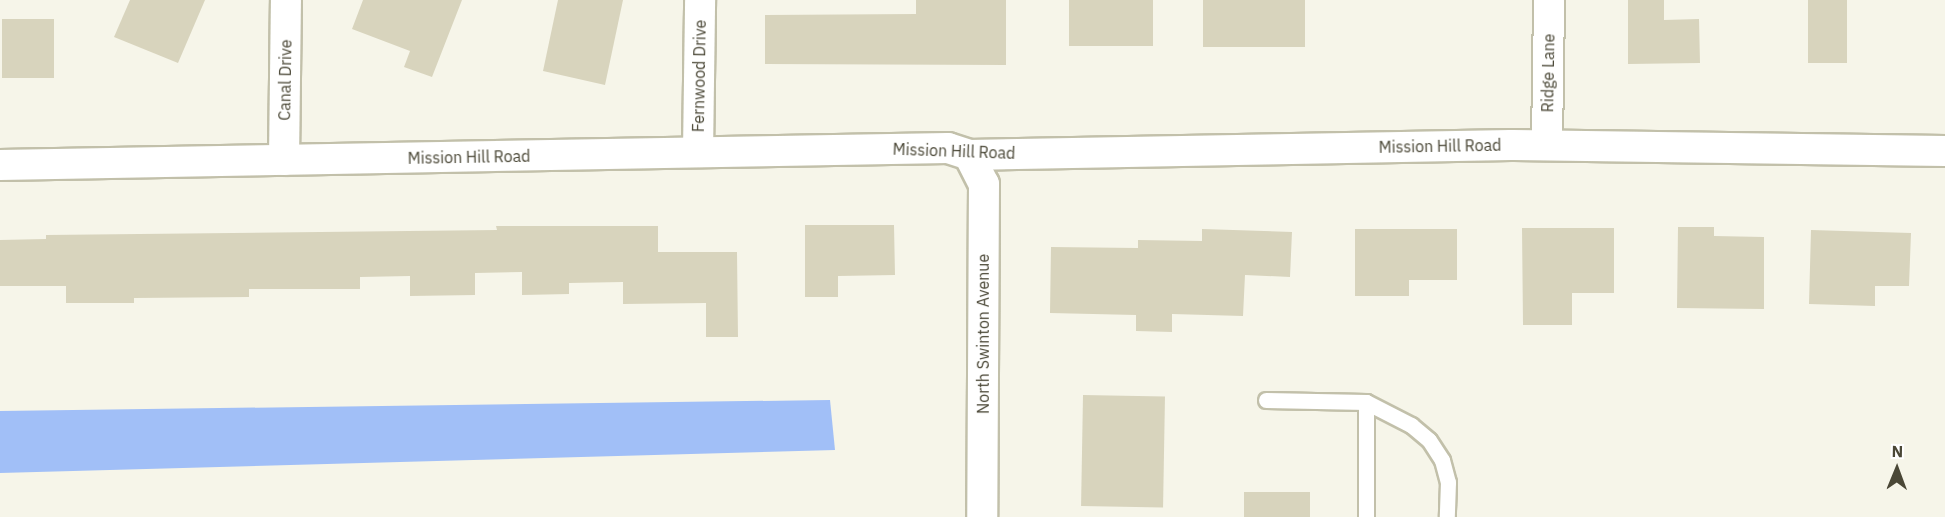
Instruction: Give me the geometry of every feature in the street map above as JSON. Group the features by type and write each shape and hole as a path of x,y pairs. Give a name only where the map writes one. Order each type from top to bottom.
{"street":[{"name":"Canal Drive","path":"284,160 286,0"},
{"name":"Fernwood Drive","path":"699,153 700,0"},
{"name":"Ridge Lane","path":"1547,146 1549,0"},
{"name":"Mission Hill Road","path":"0,165 948,148 969,155 1547,146 1945,151"},
{"name":"North Swinton Avenue","path":"969,155 984,184 982,517"}],"lane":[{"path":"1266,400 1366,402 1411,425 1429,440 1442,460 1448,482 1447,517"},
{"path":"1366,402 1366,517"}],"water":[{"path":"830,400 835,450 0,473 0,411"}],"building":[{"path":"130,0 205,0 178,63 114,37"},
{"path":"363,0 462,0 432,77 404,67 410,51 352,29"},
{"path":"558,0 623,0 605,85 543,71"},
{"path":"916,0 1006,0 1006,65 765,64 765,15 916,14"},
{"path":"1069,0 1153,0 1153,46 1069,46"},
{"path":"1203,0 1305,0 1305,47 1203,47"},
{"path":"1628,0 1664,0 1664,20 1699,19 1700,63 1628,64"},
{"path":"1808,0 1847,0 1847,63 1808,63"},
{"path":"2,19 54,19 54,78 2,78"},
{"path":"805,225 894,225 895,275 838,276 838,297 805,297"},
{"path":"496,226 658,226 658,252 737,252 738,337 706,337 706,303 623,304 623,282 569,283 569,294 522,295 522,272 475,273 475,295 410,296 410,276 360,277 360,289 249,289 249,297 134,298 134,303 66,303 66,286 0,286 0,240 46,239 46,235 497,230"},
{"path":"1678,227 1714,227 1714,236 1764,237 1764,309 1677,308"},
{"path":"1522,228 1614,228 1614,293 1572,293 1572,325 1523,325"},
{"path":"1202,229 1292,232 1290,277 1245,275 1243,316 1172,314 1172,332 1136,331 1136,315 1050,313 1051,247 1138,248 1138,240 1202,241"},
{"path":"1355,229 1457,229 1457,280 1409,280 1409,296 1355,296"},
{"path":"1811,230 1911,233 1909,286 1875,286 1875,306 1809,304"},
{"path":"1083,395 1165,396 1163,507 1081,506"},
{"path":"1244,492 1310,492 1310,517 1244,517"}]}
